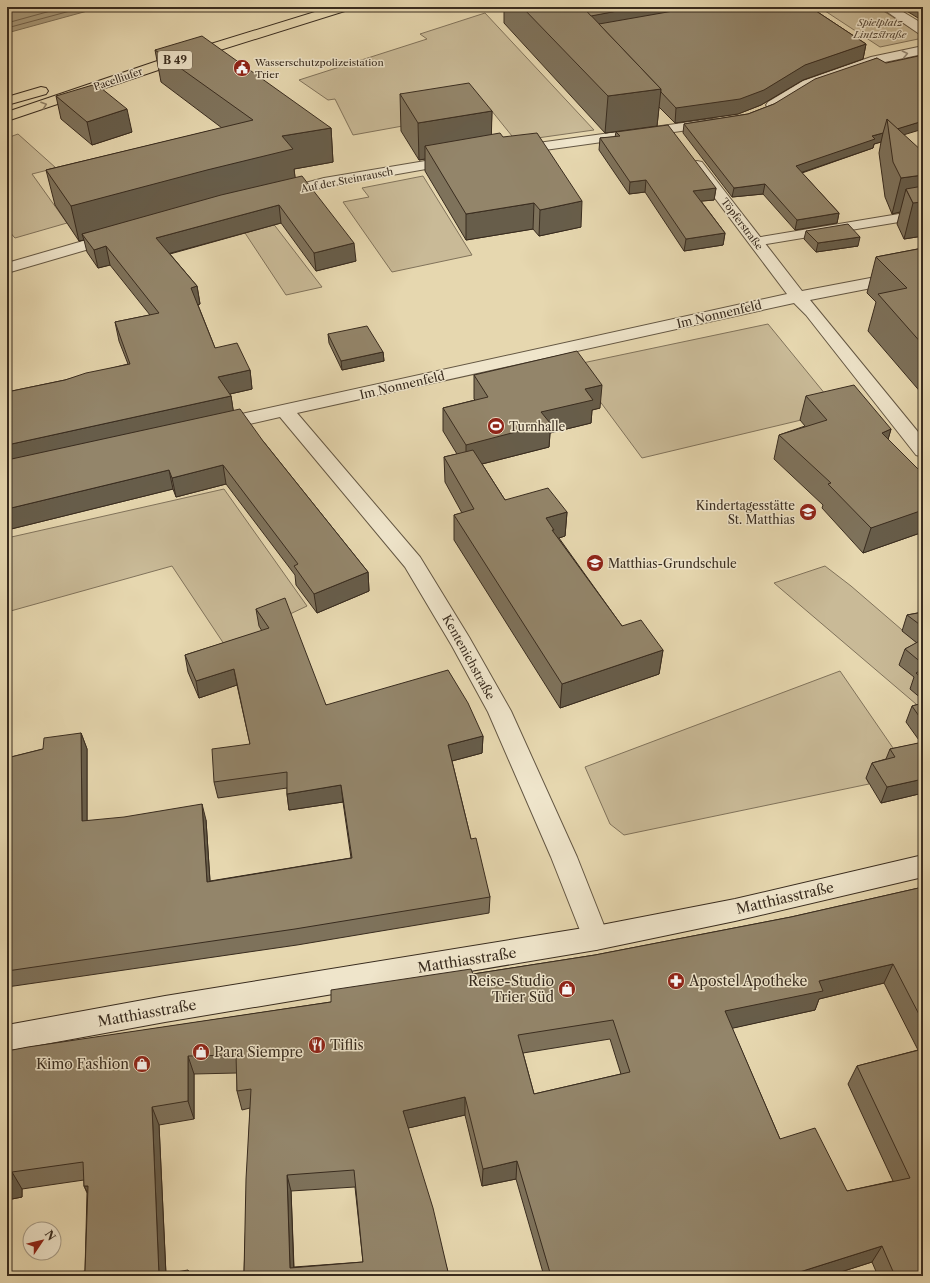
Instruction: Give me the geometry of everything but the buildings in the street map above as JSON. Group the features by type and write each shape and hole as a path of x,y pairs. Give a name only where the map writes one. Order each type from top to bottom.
{"main road":[{"name":"Pacelliufer","path":"81,78 312,7"},
{"name":"Pacelliufer","path":"7,117 180,58 344,7"},
{"path":"7,101 52,87"}],"street":[{"path":"886,7 923,30"},
{"path":"761,111 808,84 870,56 923,50"},
{"path":"500,152 675,136 726,121"},
{"name":"Töpferstraße","path":"675,136 798,297 812,311 923,451"},
{"name":"Auf der Steinrausch","path":"270,196 324,183 471,157"},
{"path":"7,268 126,234"},
{"name":"Im Nonnenfeld","path":"200,430 798,297 923,273"},
{"name":"Kentenichstraße","path":"285,411 413,562 430,589 499,711 564,858 596,938"},
{"name":"Matthiasstraße","path":"7,1038 165,1009 596,938 735,910 923,866"}],"lane":[{"path":"755,242 923,214"}],"green space":[{"name":"Spielplatz Lintzstraße","path":"819,7 877,7 923,36 923,38 880,47"},
{"path":"485,13 594,130 516,141 491,110 353,135 335,99 328,100 299,80 427,39 420,34"},
{"path":"18,134 56,168 32,174 67,223 15,238 7,229 7,138"},
{"path":"423,176 472,255 392,272 343,202 369,197 362,188"},
{"path":"231,216 269,218 322,287 286,295 245,233"},
{"path":"768,324 839,411 642,458 573,365"},
{"path":"224,489 307,606 290,614 270,643 234,659 172,566 7,612 7,538"},
{"path":"825,566 851,586 923,648 921,682 923,710 774,583"},
{"path":"840,671 902,761 866,778 869,784 624,835 610,824 585,767"}],"water":[{"path":"7,7 102,7 7,33"}],"place":[{"name":"Wasserschutzpolizeistation Trier","path":"242,68"},
{"name":"Turnhalle","path":"496,426"},
{"name":"Kindertagesstätte St. Matthias","path":"808,512"},
{"name":"Matthias-Grundschule","path":"595,563"},
{"name":"Apostel Apotheke","path":"676,981"},
{"name":"Reise-Studio Trier Süd","path":"567,989"},
{"name":"Tiflis","path":"317,1045"},
{"name":"Para Siempre","path":"201,1052"},
{"name":"Kimo Fashion","path":"142,1064"}]}
